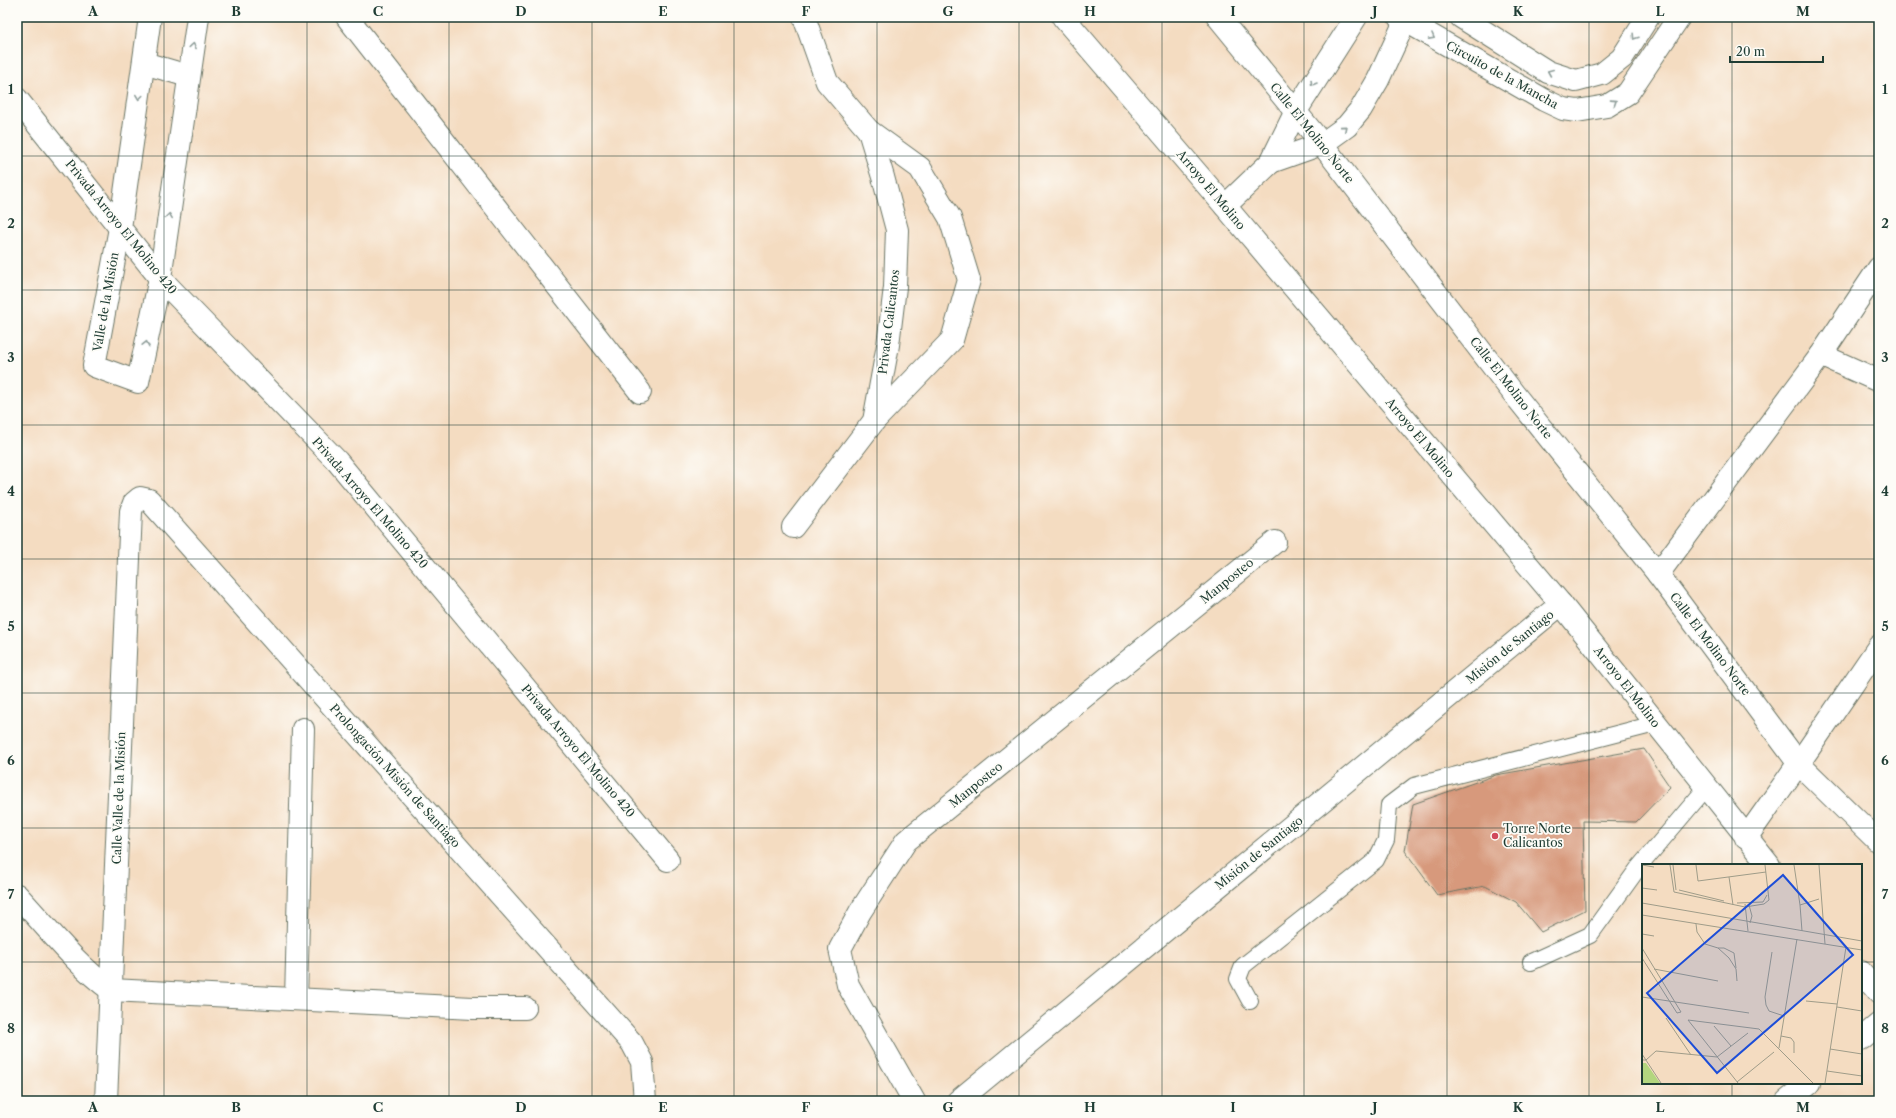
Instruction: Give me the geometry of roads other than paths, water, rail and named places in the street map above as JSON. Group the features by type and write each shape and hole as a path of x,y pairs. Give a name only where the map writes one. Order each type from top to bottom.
{"street":[{"name":"Valle de la Misión","path":"150,17 120,228 94,366 138,382 160,278 188,76 198,17"},
{"path":"347,17 640,392"},
{"name":"Privada Calicantos","path":"793,527 874,421 888,345 894,294 897,230 869,131 827,82 804,17"},
{"name":"Arroyo El Molino","path":"1063,17 1225,206 1561,604 1655,724 1768,864"},
{"name":"Calle El Molino Norte","path":"1218,17 1296,111 1514,394 1658,574 1799,764 1879,842"},
{"name":"Circuito de la Mancha","path":"1225,206 1272,162 1296,111 1356,17"},
{"name":"Circuito de la Mancha","path":"1461,17 1548,72 1576,81"},
{"path":"1577,111 1576,81 1602,74 1622,58 1648,17"},
{"name":"Circuito de la Mancha","path":"1272,162 1322,144 1347,126 1361,109 1378,80 1404,19 1544,100 1563,109 1577,111 1607,106 1628,93 1679,17"},
{"path":"144,63 188,76"},
{"name":"Privada Arroyo El Molino 420","path":"17,98 160,278 336,461 668,860"},
{"path":"869,131 920,168 950,218 969,280 952,340 874,421"},
{"path":"1658,574 1821,355 1879,268"},
{"path":"1821,355 1879,381"},
{"name":"Calle Valle de la Misión","path":"106,1101 131,511 134,503 140,498"},
{"name":"Prolongación Misión de Santiago","path":"140,498 149,500 632,1042 642,1062 644,1101"},
{"name":"Manposteo","path":"914,1101 848,985 840,949 860,912 906,841 1275,542"},
{"name":"Misión de Santiago","path":"958,1101 1561,604"},
{"path":"1746,838 1799,764 1879,646"},
{"path":"296,999 303,729"},
{"path":"17,895 78,961 96,979 111,990 473,1008 525,1008"},
{"path":"1862,973 1879,994"},
{"path":"1862,1038 1879,1024"},
{"path":"1787,1101 1808,1084"}],"lane":[{"path":"1250,1001 1238,979 1243,966 1376,860 1386,840 1389,805 1414,786 1655,724"},
{"path":"1531,962 1590,935 1639,866 1706,788"}],"place":[{"name":"Torre Norte Calicantos","path":"1495,836"}]}
